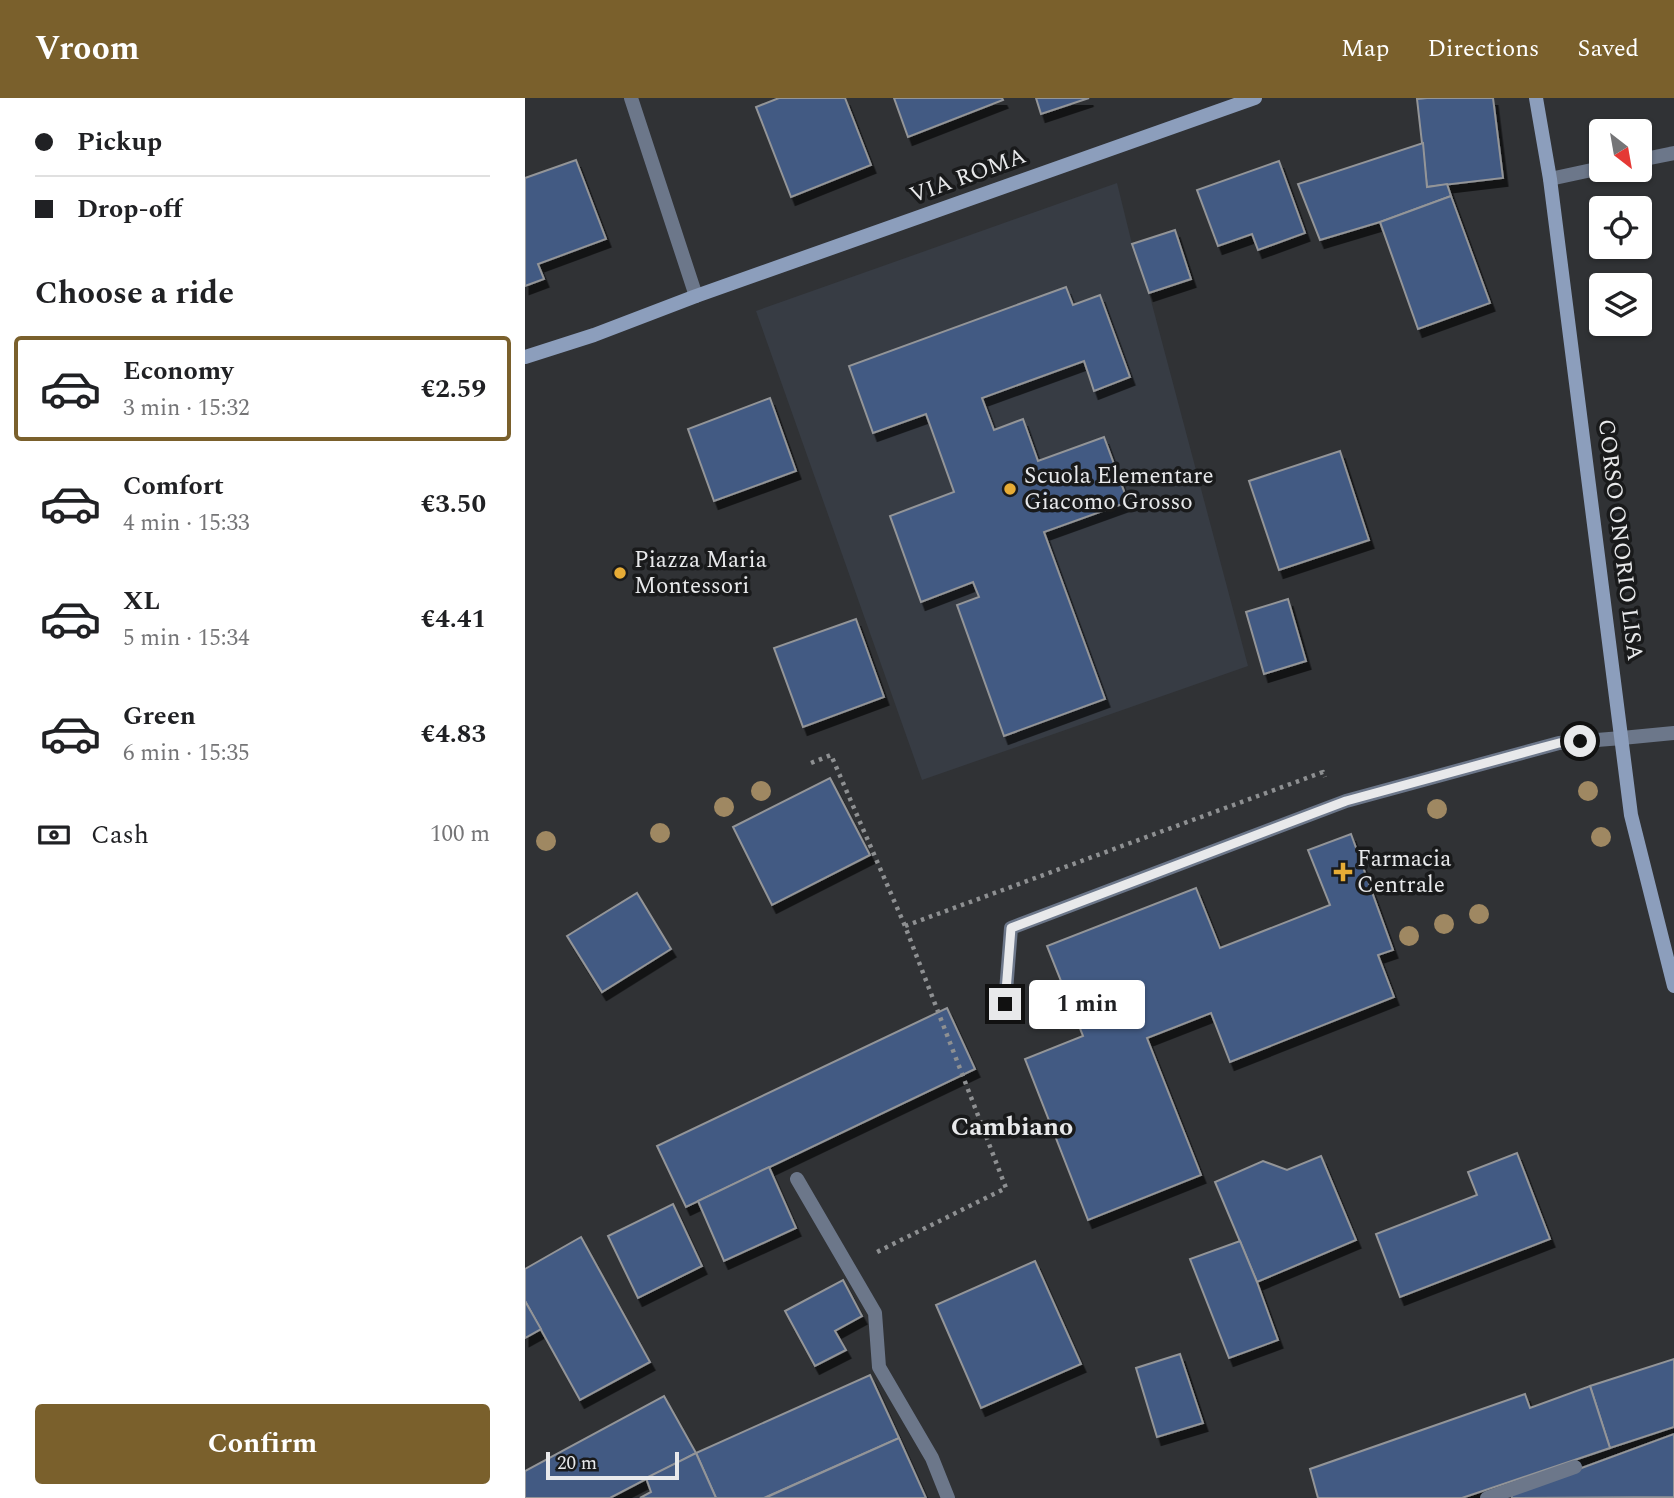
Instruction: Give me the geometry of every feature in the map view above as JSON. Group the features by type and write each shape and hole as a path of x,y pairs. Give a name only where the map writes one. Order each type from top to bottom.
{"street":[{"path":"631,98 697,296"},
{"name":"VIA ROMA","path":"525,357 594,335 1255,98"},
{"name":"CORSO ONORIO LISA","path":"1536,98 1549,179 1631,815 1674,986"},
{"path":"1652,158 1674,153"},
{"path":"1549,179 1589,171"},
{"path":"1005,1004 1011,928 1335,804 1559,743 1674,733"},
{"path":"797,1179 875,1313 879,1367 932,1458 948,1498"},
{"path":"1487,1498 1575,1467"}],"path":[{"path":"811,763 831,755 905,926 1006,1188 848,1266"},
{"path":"905,926 1323,772 1335,804"}],"shaded area":[{"name":"Scuola Elementare Giacomo Grosso","path":"1117,183 1248,666 922,780 756,311"}],"building":[{"path":"779,98 845,98 871,165 791,197 756,107"},
{"path":"894,98 1002,98 1003,100 908,137"},
{"path":"1036,98 1089,98 1041,114"},
{"path":"1493,98 1503,178 1427,187 1417,99"},
{"path":"1423,143 1427,187 1447,184 1451,196 1320,240 1298,184"},
{"path":"576,160 606,239 538,264 544,279 525,286 525,178"},
{"path":"1279,161 1305,233 1258,250 1252,234 1218,246 1197,190"},
{"path":"1451,196 1490,303 1418,329 1380,222"},
{"path":"1175,230 1191,279 1149,293 1132,244"},
{"path":"1066,287 1073,305 1100,295 1130,377 1094,391 1084,361 982,398 994,430 1023,419 1038,461 1104,437 1128,502 1044,532 1105,699 1004,736 957,605 979,597 973,582 921,602 890,516 954,492 926,414 873,433 849,366"},
{"path":"770,398 796,471 714,501 688,429"},
{"path":"1340,451 1369,540 1279,570 1249,481"},
{"path":"1288,599 1306,661 1264,674 1246,612"},
{"path":"856,619 884,697 803,727 774,648"},
{"path":"830,778 870,855 772,905 733,827"},
{"path":"1351,834 1393,950 1378,955 1394,997 1230,1062 1211,1013 1147,1038 1201,1175 1088,1220 1025,1059 1083,1036 1047,946 1196,888 1220,948 1330,905 1308,850"},
{"path":"637,893 671,949 602,992 567,936"},
{"path":"947,1008 975,1069 686,1207 657,1146"},
{"path":"1517,1153 1550,1239 1400,1297 1376,1234 1477,1195 1468,1172"},
{"path":"1321,1156 1356,1240 1257,1282 1215,1182 1263,1161 1287,1170"},
{"path":"769,1167 796,1228 724,1261 698,1201"},
{"path":"673,1204 702,1266 638,1298 608,1236"},
{"path":"581,1237 650,1362 580,1400 525,1301 525,1269"},
{"path":"1240,1241 1278,1340 1229,1358 1190,1259"},
{"path":"1035,1261 1081,1364 981,1408 936,1305"},
{"path":"843,1280 862,1316 835,1331 846,1350 815,1366 785,1311"},
{"path":"525,1301 541,1329 525,1338"},
{"path":"1180,1354 1203,1423 1157,1437 1136,1368"},
{"path":"1674,1359 1674,1427 1610,1448 1590,1386"},
{"path":"870,1375 899,1438 764,1498 716,1498 696,1453"},
{"path":"1590,1386 1610,1448 1462,1498 1318,1498 1310,1469 1525,1394 1530,1408"},
{"path":"664,1396 696,1453 610,1498 525,1498 525,1471"},
{"path":"1674,1434 1674,1497 1512,1498 1511,1494"},
{"path":"899,1438 926,1498 767,1498 767,1497"},
{"path":"696,1453 716,1498 640,1498 651,1492 646,1478"}],"place":[{"name":"Scuola Elementare Giacomo Grosso","path":"1010,489"},
{"name":"Piazza Maria Montessori","path":"620,573"},
{"name":"Farmacia Centrale","path":"1343,872"}],"district":[{"name":"Cambiano","path":"1012,1127"}],"route":[{"path":"1005,1004 1011,928 1346,801 1559,743 1580,741"}]}
